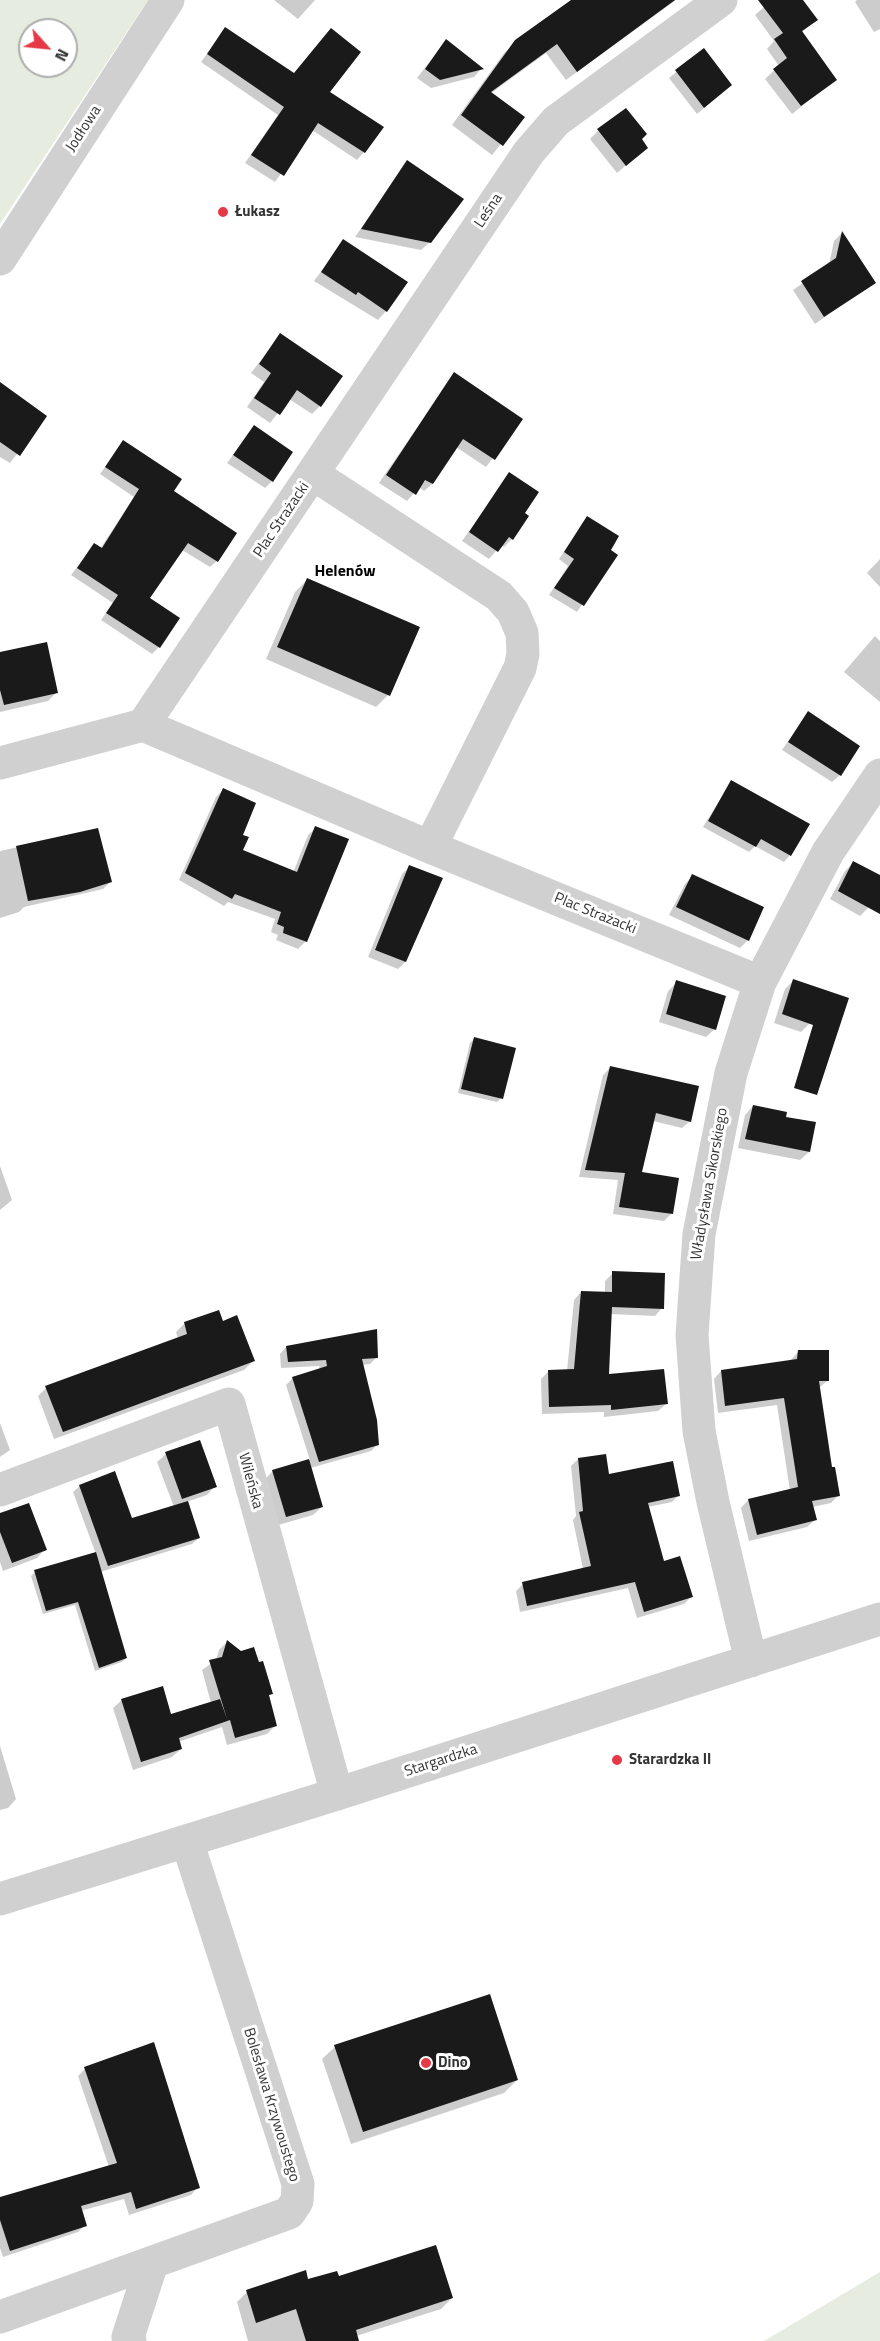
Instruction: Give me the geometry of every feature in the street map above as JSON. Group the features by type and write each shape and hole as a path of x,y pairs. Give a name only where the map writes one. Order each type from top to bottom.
{"street":[{"name":"Jodłowa","path":"0,259 168,0"},
{"name":"Leśna","path":"313,474 529,152 556,121 721,0"},
{"name":"Plac Strażacki","path":"430,847 520,668 523,654 522,633 513,612 499,596 313,474 143,724 430,847 760,982"},
{"path":"0,763 143,724"},
{"name":"Władysława Sikorskiego","path":"751,1661 713,1502 699,1431 692,1335 699,1234 731,1073 760,982 828,852 880,775"},
{"name":"Wileńska","path":"0,1490 229,1404 337,1794"},
{"name":"Stargardzka","path":"0,1899 337,1794 880,1619"},
{"name":"Bolesława Krzywoustego","path":"0,2317 289,2213 297,2200 298,2184 188,1841"},
{"path":"130,2341 128,2337 152,2263"}],"shaded area":[{"path":"0,0 148,0 0,224"},
{"path":"880,2272 880,2341 764,2341"}],"building":[{"path":"571,0 675,0 577,72 557,44 491,92 525,117 503,146 461,115 515,40"},
{"path":"758,0 803,0 818,20 802,31 837,80 801,106 773,69 787,58 774,39 783,33"},
{"path":"225,27 294,73 331,28 361,52 330,92 384,127 365,153 318,123 284,176 251,155 284,107 207,54"},
{"path":"446,39 484,69 440,80 425,69"},
{"path":"704,48 732,85 704,108 675,70"},
{"path":"626,108 647,134 642,139 648,148 626,166 597,129"},
{"path":"407,160 464,199 431,243 361,229"},
{"path":"842,231 876,283 824,317 801,281 836,258"},
{"path":"343,239 408,282 387,312 358,292 356,295 321,272"},
{"path":"280,333 343,376 321,407 297,390 280,415 254,398 271,373 259,364"},
{"path":"454,372 523,419 495,460 463,439 433,484 425,480 416,495 386,475"},
{"path":"0,382 47,416 20,456 0,442"},
{"path":"254,425 293,452 273,482 233,455"},
{"path":"123,440 182,479 174,491 237,533 218,562 188,543 150,598 180,618 160,648 106,613 118,595 77,568 94,543 102,548 139,489 105,467"},
{"path":"509,472 539,492 525,513 529,516 513,540 509,537 498,552 469,532"},
{"path":"587,516 619,536 611,550 618,555 584,606 554,588 574,559 564,552"},
{"path":"307,578 420,627 390,696 277,647"},
{"path":"47,642 58,693 4,705 0,690 0,652"},
{"path":"808,711 860,746 841,776 788,742"},
{"path":"731,780 810,824 791,856 761,839 756,847 708,821"},
{"path":"223,788 256,803 243,835 249,837 243,850 297,872 315,826 349,839 307,942 283,933 284,927 277,924 281,912 235,894 232,899 185,873"},
{"path":"98,828 112,882 80,892 28,901 16,846"},
{"path":"853,861 880,875 880,914 838,891"},
{"path":"409,865 443,878 406,962 375,950"},
{"path":"692,874 764,907 749,941 676,907"},
{"path":"793,979 849,998 817,1095 794,1088 813,1025 782,1014"},
{"path":"676,980 726,996 716,1030 666,1014"},
{"path":"474,1037 516,1048 503,1099 461,1089"},
{"path":"610,1066 699,1086 691,1122 656,1113 642,1172 679,1178 673,1214 619,1207 625,1173 585,1170"},
{"path":"753,1105 787,1112 786,1117 816,1122 810,1152 745,1139"},
{"path":"612,1271 665,1273 664,1309 612,1307 609,1374 664,1369 668,1404 611,1410 611,1405 549,1407 548,1370 574,1369 581,1291 612,1292"},
{"path":"219,1310 223,1321 237,1315 255,1361 63,1432 45,1386 187,1334 184,1322"},
{"path":"377,1329 378,1358 362,1359 377,1420 379,1445 319,1462 292,1377 327,1366 326,1360 288,1362 286,1346"},
{"path":"798,1350 829,1350 829,1381 819,1381 832,1467 835,1467 840,1496 812,1501 817,1520 757,1535 748,1499 798,1487 784,1398 725,1406 721,1370 797,1359"},
{"path":"200,1440 217,1487 182,1499 165,1452"},
{"path":"606,1454 609,1474 673,1461 680,1496 648,1503 664,1561 680,1556 693,1597 644,1612 635,1582 527,1606 522,1582 591,1566 579,1512 583,1511 578,1458"},
{"path":"309,1459 323,1507 286,1517 272,1470"},
{"path":"115,1471 132,1518 188,1501 200,1538 108,1566 79,1485"},
{"path":"29,1503 47,1550 12,1563 0,1532 0,1513"},
{"path":"96,1552 127,1658 99,1668 78,1602 46,1611 34,1570"},
{"path":"227,1640 241,1651 254,1647 259,1662 263,1661 273,1694 269,1695 277,1726 235,1738 230,1720 179,1738 182,1749 141,1762 121,1699 163,1686 171,1714 220,1699 227,1719 209,1660 222,1657"},
{"name":"Dino","path":"490,1994 518,2080 363,2132 334,2045"},
{"path":"154,2042 200,2188 136,2209 131,2192 81,2206 87,2226 10,2251 0,2220 0,2197 117,2163 84,2067"},
{"path":"436,2245 453,2298 356,2330 359,2341 306,2341 296,2309 256,2323 246,2290 306,2270 308,2279 337,2271 339,2276"}],"place":[{"name":"Łukasz","path":"223,212"},
{"name":"Starardzka II","path":"617,1760"},
{"name":"Dino","path":"426,2063"}],"district":[{"name":"Helenów","path":"345,572"}]}
